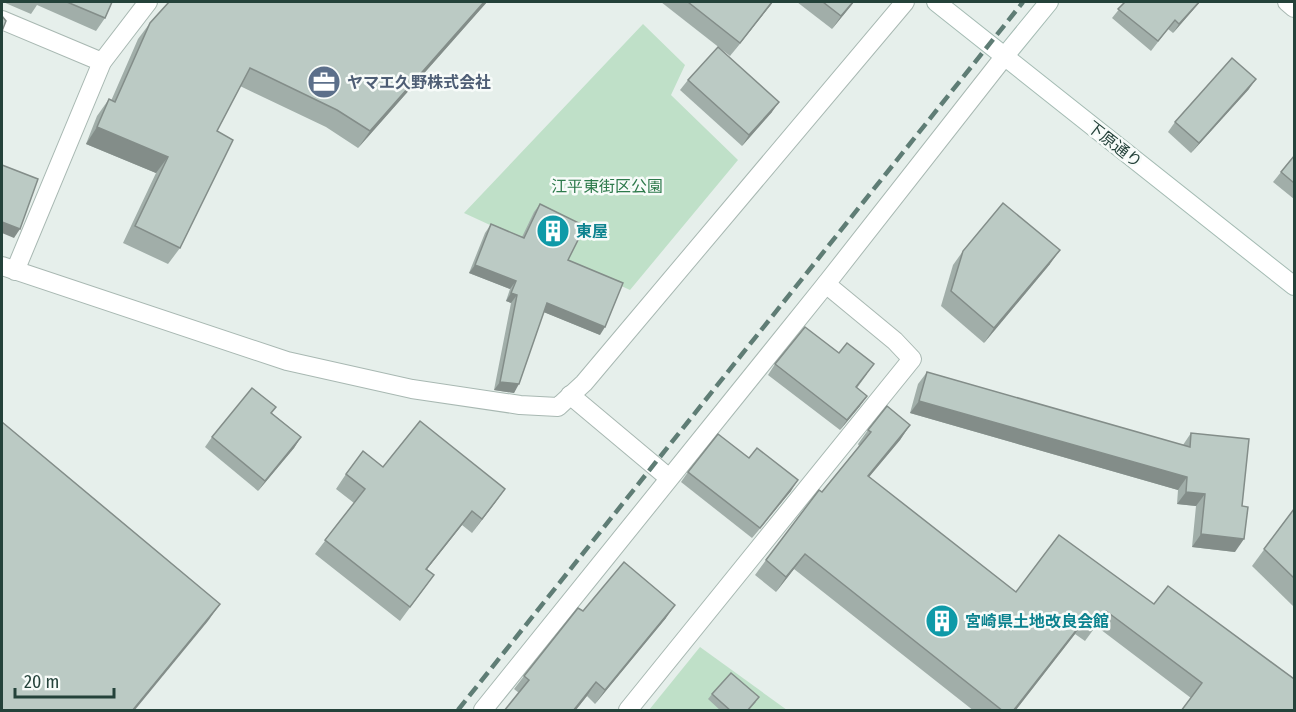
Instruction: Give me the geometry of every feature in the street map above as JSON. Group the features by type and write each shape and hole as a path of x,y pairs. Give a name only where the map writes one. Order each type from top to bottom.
{"street":[{"path":"148,2 102,62 8,268 287,361 411,389 520,405 558,406 591,374 905,2"},
{"name":"下原通り","path":"936,2 1294,286"},
{"path":"483,711 826,284 1048,2"},
{"path":"1287,2 1294,8"},
{"path":"2,20 102,62"},
{"path":"628,711 912,359 826,284"},
{"path":"570,395 669,478"}],"green space":[{"name":"江平東街区公園","path":"643,24 685,65 671,95 738,160 630,290 464,213"},
{"path":"700,647 787,710 649,710"}],"building":[{"path":"67,2 112,2 105,18"},
{"name":"ヤマエ久野株式会社","path":"169,2 484,2 370,131 337,110 250,68 217,131 233,140 180,248 135,226 168,157 97,127 109,99 115,102 150,23"},
{"path":"688,2 772,2 740,43"},
{"path":"823,2 853,2 841,16"},
{"path":"1125,2 1199,2 1179,24 1175,20 1158,41 1118,9"},
{"path":"2,16 6,21 2,31"},
{"path":"718,47 779,102 749,135 688,80"},
{"path":"1232,58 1256,79 1199,143 1175,122"},
{"path":"1294,156 1294,183 1281,172"},
{"path":"2,165 38,179 20,229 2,222"},
{"path":"1003,203 1060,250 994,328 951,291 963,251"},
{"path":"540,204 585,226 568,260 623,283 605,327 547,303 519,384 500,382 517,295 511,293 516,281 475,265 491,224 524,238"},
{"path":"805,327 839,353 847,343 874,364 856,387 867,396 847,420 775,364"},
{"path":"927,372 1190,447 1191,433 1249,439 1242,506 1248,507 1244,539 1201,534 1205,494 1186,492 1187,477 919,401"},
{"path":"252,388 276,407 271,413 301,437 265,481 212,437"},
{"path":"887,406 910,425 868,476 1016,592 1059,535 1154,604 1168,586 1294,679 1294,711 1181,711 1202,683 1106,611 1095,626 1085,619 1013,711 1003,711 805,554 786,577 766,560 819,490 822,492 871,432 868,430"},
{"path":"420,421 505,489 482,519 472,511 426,569 434,575 410,607 325,540 365,489 346,474 363,451 383,467"},
{"path":"2,422 220,604 132,711 2,711"},
{"path":"718,434 749,458 757,448 798,480 760,528 688,472"},
{"path":"1294,509 1294,578 1264,549"},
{"path":"624,562 675,605 605,690 596,682 573,711 504,711 529,680 524,676 578,608 583,611"},
{"path":"731,673 759,697 747,711 731,711 712,694"}],"railway":[{"path":"458,710 1023,2"}],"place":[{"name":"ヤマエ久野株式会社","path":"324,82"},
{"name":"東屋","path":"553,231"},
{"name":"宮崎県土地改良会館","path":"942,621"}]}
